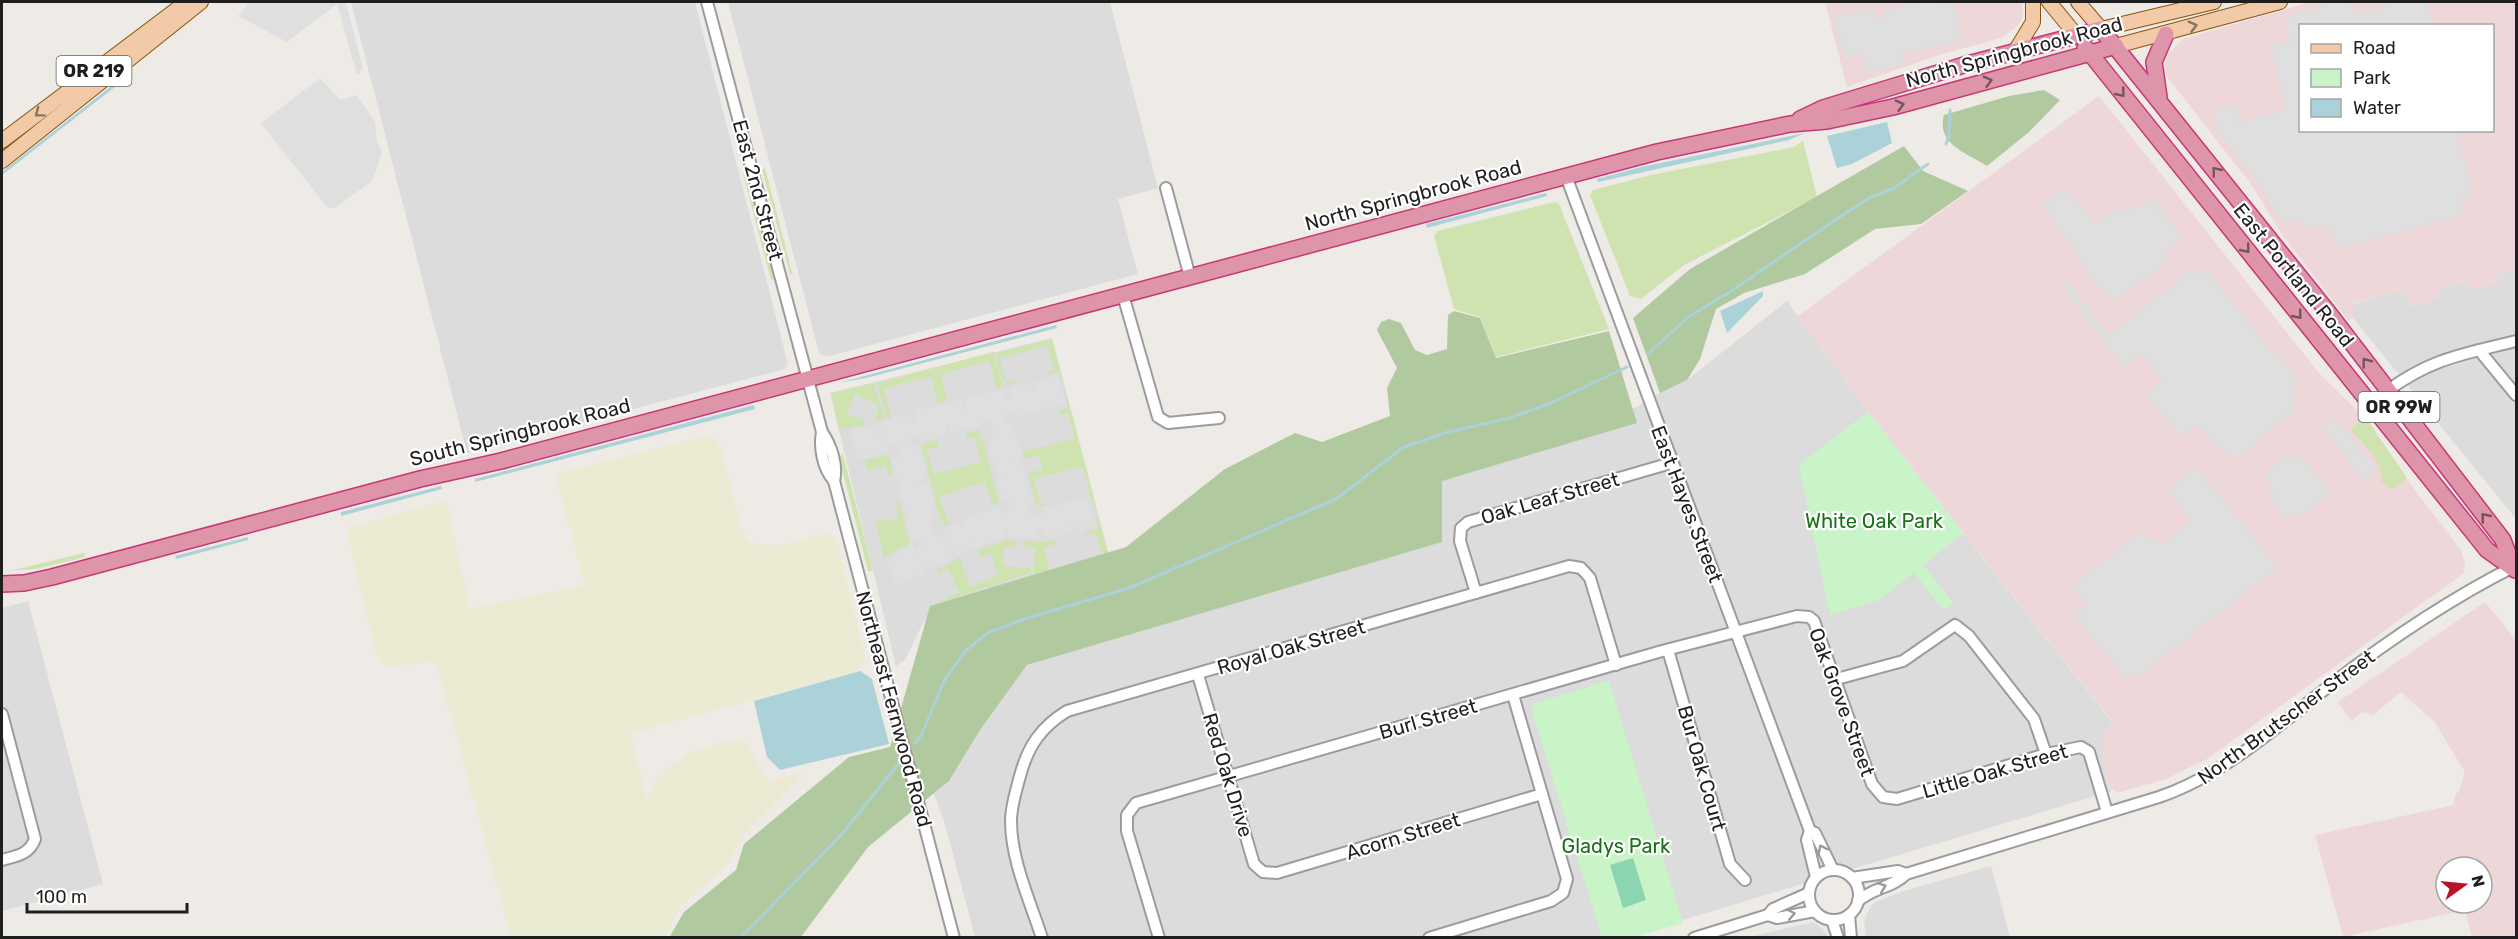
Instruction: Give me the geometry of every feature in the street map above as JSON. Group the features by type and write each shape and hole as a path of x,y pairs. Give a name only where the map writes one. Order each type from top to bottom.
{"highway":[{"name":"North Springbrook Road","path":"1790,124 1824,108 2016,50 2102,29"},
{"name":"East Portland Road","path":"2102,29 2328,312 2503,540 2515,569"},
{"path":"2159,100 2154,62 2166,34"},
{"name":"East Portland Road","path":"2077,36 2487,550 2515,569"},
{"name":"North Springbrook Road","path":"1048,315 1657,152 1790,124 1827,121 1893,107 2116,46"},
{"path":"1827,121 1834,112 1864,104 1862,97"},
{"name":"South Springbrook Road","path":"2,584 24,583 52,577 1048,315"}],"main road":[{"name":"OR 219","path":"2,141 186,2"},
{"name":"OR 219","path":"2,161 201,2"},
{"path":"2016,50 2033,22 2033,2"},
{"name":"East Portland Road","path":"2049,2 2077,36"},
{"name":"East Portland Road","path":"2078,2 2102,29"},
{"name":"North Springbrook Road","path":"2102,29 2214,2"},
{"name":"North Springbrook Road","path":"2116,46 2280,2"}],"street":[{"name":"East 2nd Street","path":"707,2 809,379"},
{"name":"East Hayes Street","path":"1566,176 1810,831 1808,840 1816,877"},
{"path":"1166,188 1190,277"},
{"path":"1123,296 1158,417 1168,423 1219,418"},
{"path":"2387,391 2419,369 2517,341"},
{"path":"2480,350 2517,395"},
{"name":"Northeast Fernwood Road","path":"809,379 822,432 828,441 836,472 834,481 954,938"},
{"name":"Oak Leaf Street","path":"1476,593 1460,540 1461,528 1468,522 1671,462"},
{"name":"Royal Oak Street","path":"1042,938 1018,859 1012,828 1012,807 1024,762 1037,735 1049,722 1067,711 1569,566 1581,568 1590,578 1616,664"},
{"name":"North Brutscher Street","path":"1858,901 1866,894 1901,880 1906,874 2180,790 2207,776 2374,653 2484,582 2515,569"},
{"name":"Oak Grove Street","path":"1735,631 1797,616 1809,617 1817,628 1833,680 1876,792"},
{"path":"1833,680 1903,660 1955,625 1969,636 2034,719 2046,754"},
{"name":"Burl Street","path":"1159,938 1126,831 1126,815 1136,803 1735,631"},
{"name":"Bur Oak Court","path":"1668,650 1730,864 1745,880"},
{"name":"Red Oak Drive","path":"1197,675 1254,864 1263,872"},
{"path":"1429,938 1551,901 1563,893 1568,879 1513,695"},
{"path":"2,714 6,753 34,839 32,848 23,854 2,860"},
{"name":"Little Oak Street","path":"1876,792 1883,797 1897,799 2046,754 2080,747 2088,752 2107,812"},
{"name":"Acorn Street","path":"1263,872 1277,873 1542,794"},
{"name":"East Hayes Street","path":"1810,831 1815,833 1833,870"},
{"path":"1815,912 1809,893 1816,877 1833,870 1852,878 1859,892 1858,901 1849,915 1851,938"},
{"name":"North Brutscher Street","path":"1852,878 1898,871 1906,874"},
{"path":"1694,938 1768,915 1773,909 1809,893"},
{"path":"1768,915 1778,918 1815,912 1832,920 1849,915"},
{"path":"1832,920 1839,938"}],"shaded area":[{"path":"249,2 346,2 363,69 357,75 337,4 287,42 238,16"},
{"path":"351,2 695,2 788,364 785,369 467,453"},
{"path":"728,2 1110,2 1158,188 1118,199 1138,274 826,357 819,353"},
{"path":"1825,2 2022,2 2023,11 2021,21 2001,38 1939,55 1847,87"},
{"path":"1919,2 1942,2 1943,4 1953,2 1963,39 1903,54 1905,64 1868,72 1863,54 1845,58 1834,17 1873,7 1876,18 1883,20 1881,12"},
{"path":"2310,2 2516,2 2516,269 2498,274 2500,283 2469,290 2466,281 2437,289 2439,298 2410,307 2404,290 2353,303 2353,318 2349,321 2283,236 2253,187 2168,78 2164,70 2167,55 2183,39"},
{"path":"2351,2 2355,15 2392,5 2391,2 2426,2 2433,24 2299,24 2299,132 2456,132 2474,196 2460,200 2463,215 2335,249 2330,228 2317,224 2304,228 2297,220 2282,221 2259,184 2214,126 2217,123 2214,110 2235,104 2240,122 2287,110 2270,45 2290,40 2285,17 2324,6 2323,3"},
{"path":"320,78 340,100 357,95 375,122 377,141 382,152 372,181 335,208 328,208 261,123"},
{"path":"2099,96 2319,373 2369,422 2414,489 2461,550 2465,563 2464,573 2207,759 2166,779 2117,793 2108,786 2103,753 2103,733 2112,721 1868,412 1798,316"},
{"path":"2064,187 2095,224 2118,208 2127,211 2153,199 2181,236 2164,253 2168,259 2117,301 2102,292 2082,267 2073,244 2041,206"},
{"path":"2206,268 2271,352 2278,354 2295,377 2294,410 2238,457 2228,455 2217,447 2198,424 2181,437 2146,394 2163,380 2141,353 2124,367 2063,288 2066,280 2109,335 2191,270 2196,276"},
{"path":"2516,269 2516,519 2353,318 2353,304 2404,289 2410,307 2439,298 2437,289 2467,281 2469,290 2500,282 2497,274"},
{"path":"1787,301 1868,412 1800,465 1914,572 1944,610 1953,603 1923,565 1963,533 2112,722 2103,734 2103,753 2108,786 2112,791 1626,937 975,937 945,824 934,794 949,781 980,730 1027,665 1441,542 1438,471 1637,407 1687,380"},
{"path":"1052,338 1110,559 964,600 924,621 905,660 896,666 830,393"},
{"path":"1058,376 1065,405 1044,410 1040,403 1041,411 1016,417 1012,410 1004,420 1006,424 1013,421 1022,459 1013,462 1014,464 1022,462 1032,501 1024,504 1034,516 1040,517 1042,508 1088,497 1096,525 1075,531 1073,523 1070,523 1071,532 1046,538 1044,530 1038,530 1038,538 1008,537 1007,529 1003,529 1005,538 973,548 969,541 970,549 958,555 954,548 950,551 953,558 930,570 926,562 923,563 927,572 896,587 886,559 912,545 917,553 921,544 920,540 912,542 891,458 900,456 897,448 890,444 887,446 888,452 858,459 851,430 877,424 880,433 882,432 880,423 902,415 909,413 911,422 916,420 914,411 961,400 963,409 966,408 964,399 1001,390 1004,399 1011,397 1009,388 1030,383 1032,391 1035,391 1033,382","holes":["980,419 990,423 993,431 992,441 987,443 995,473 1003,472 1004,475 995,477 1002,502 1009,501 1010,509 1004,515 1000,507 963,519 963,528 959,520 943,529 947,537 940,537 934,534 929,526 934,518 928,513 935,511 928,482 920,483 919,480 927,478 918,444 911,446 910,444 912,438 919,433 922,441 947,435 946,426 949,426 951,433 981,427"]},
{"path":"2335,417 2378,471 2364,481 2322,427"},
{"path":"2288,453 2296,462 2303,457 2330,493 2307,511 2286,519 2268,495 2273,490 2266,479 2268,469"},
{"path":"2197,468 2278,567 2140,675 2124,677 2073,614 2085,605 2071,587 2139,533 2162,544 2191,521 2167,491"},
{"path":"28,601 103,884 2,911 2,608"},
{"path":"2485,602 2516,640 2516,937 2472,937 2466,915 2494,915 2494,855 2434,855 2434,915 2442,915 2343,937 2315,835 2454,805 2455,795 2459,791 2465,772 2434,721 2401,692 2373,715 2362,712 2351,721 2338,702"},
{"path":"1991,866 2010,937 1866,937 1864,920 1871,906 1876,902 1900,892"},
{"path":"1813,922 1823,929 1828,937 1750,937"}],"green space":[{"path":"2044,90 2060,100 2029,132 1987,166 1962,152 1944,133 1944,115 2009,96"},
{"path":"1803,141 1817,197 1684,265 1641,299 1630,296 1590,195 1593,190 1651,175 1794,147"},
{"path":"1904,146 1923,171 1968,191 1921,224 1875,229 1805,274 1744,293 1716,309 1700,359 1687,380 1660,393 1633,318 1690,269"},
{"path":"765,168 793,274 790,274 762,169"},
{"path":"743,174 745,174 774,279 771,280"},
{"path":"1555,202 1559,204 1609,329 1496,357 1480,317 1454,309 1434,236 1437,231"},
{"path":"1454,311 1480,318 1496,358 1609,331 1637,423 1442,481 1442,542 1027,665 980,730 949,781 868,847 801,937 669,938 684,912 736,870 744,844 849,757 890,747 930,606 1126,547 1225,469 1295,433 1322,442 1390,416 1387,388 1397,368 1377,330 1381,322 1389,319 1401,323 1415,350 1427,355 1447,349 1448,315"},
{"path":"1052,339 1064,384 1059,373 1047,376 1047,373 1054,370 1047,346 1000,358 1006,383 1017,380 1017,383 1006,386 1000,374 996,353"},
{"path":"993,352 1003,387 997,389 989,362 941,374 947,401 938,403 931,377 884,389 891,417 887,419 877,383"},
{"path":"874,383 884,419 874,421 879,406 855,394 847,414 864,420 863,425 839,430 831,393"},
{"path":"1067,395 1096,506 1092,503 1083,467 1034,479 1040,504 1051,503 1041,506 1035,502 1028,473 1043,469 1039,456 1025,459 1022,448 1025,447 1026,451 1075,439 1068,413 1060,415 1059,410 1067,408"},
{"name":"White Oak Park","path":"1868,412 1963,533 1923,565 1953,603 1944,610 1914,572 1879,600 1830,615 1799,465"},
{"path":"2365,417 2407,478 2392,490 2381,481 2376,459 2350,429"},
{"path":"981,431 978,436 983,439 999,504 992,504 985,482 939,497 949,524 946,526 940,519 921,444 936,440 938,447 927,450 934,474 981,462 975,438 967,439 966,433"},
{"path":"705,436 714,439 721,448 741,526 749,541 766,546 787,544 825,533 836,537 865,657 863,664 855,672 631,733 647,800 658,777 688,753 732,740 745,740 768,781 807,771 743,835 728,865 680,907 667,936 511,937 436,661 387,667 378,659 346,529 446,500 470,609 584,585 556,474"},
{"path":"843,454 873,571 868,571 839,457"},
{"path":"888,455 893,474 888,475 886,466 867,471 864,460"},
{"path":"899,501 910,544 884,557 875,522 899,518 896,502"},
{"path":"1098,516 1109,557 1103,559 1096,533 1086,536 1085,532 1098,529 1096,519"},
{"path":"1054,539 1056,544 1044,548 1050,570 1034,574 1035,548 1023,547 1022,541 1045,542"},
{"path":"1007,540 1016,541 1016,547 1004,547 1003,566 1031,568 1031,573 938,603 960,592 948,569 939,573 937,570 960,558 970,587 998,575 991,554 980,557 978,550"},
{"path":"84,553 85,557 36,569 2,571 18,569"},
{"name":"Gladys Park","path":"1609,681 1683,923 1634,937 1602,937 1531,708 1535,703"},
{"path":"1633,858 1646,900 1623,908 1610,865"}],"water":[{"path":"133,69 120,83 2,175 2,172"},
{"path":"1887,122 1892,143 1852,164 1837,168 1827,136"},
{"path":"1805,133 1789,140 1598,182 1597,179 1641,167"},
{"path":"1546,193 1547,196 1427,228 1426,224"},
{"path":"1763,291 1763,296 1727,333 1720,311"},
{"path":"1056,325 1057,328 866,378 838,383"},
{"path":"754,405 755,409 475,482 475,479"},
{"path":"441,486 442,489 341,516 341,512"},
{"path":"248,537 248,540 176,559 175,556"},
{"path":"860,671 872,679 889,744 780,770 767,757 754,701"}],"waterway":[{"path":"1946,144 1949,136 1950,110"},
{"path":"1648,354 1688,317 1730,292 1869,198 1894,188 1928,164"},
{"path":"915,743 922,734 944,681 965,651 988,633 1024,619 1129,588 1336,499 1404,447 1448,432 1510,418 1551,403 1627,367"},
{"path":"740,938 842,834 899,763"}]}
